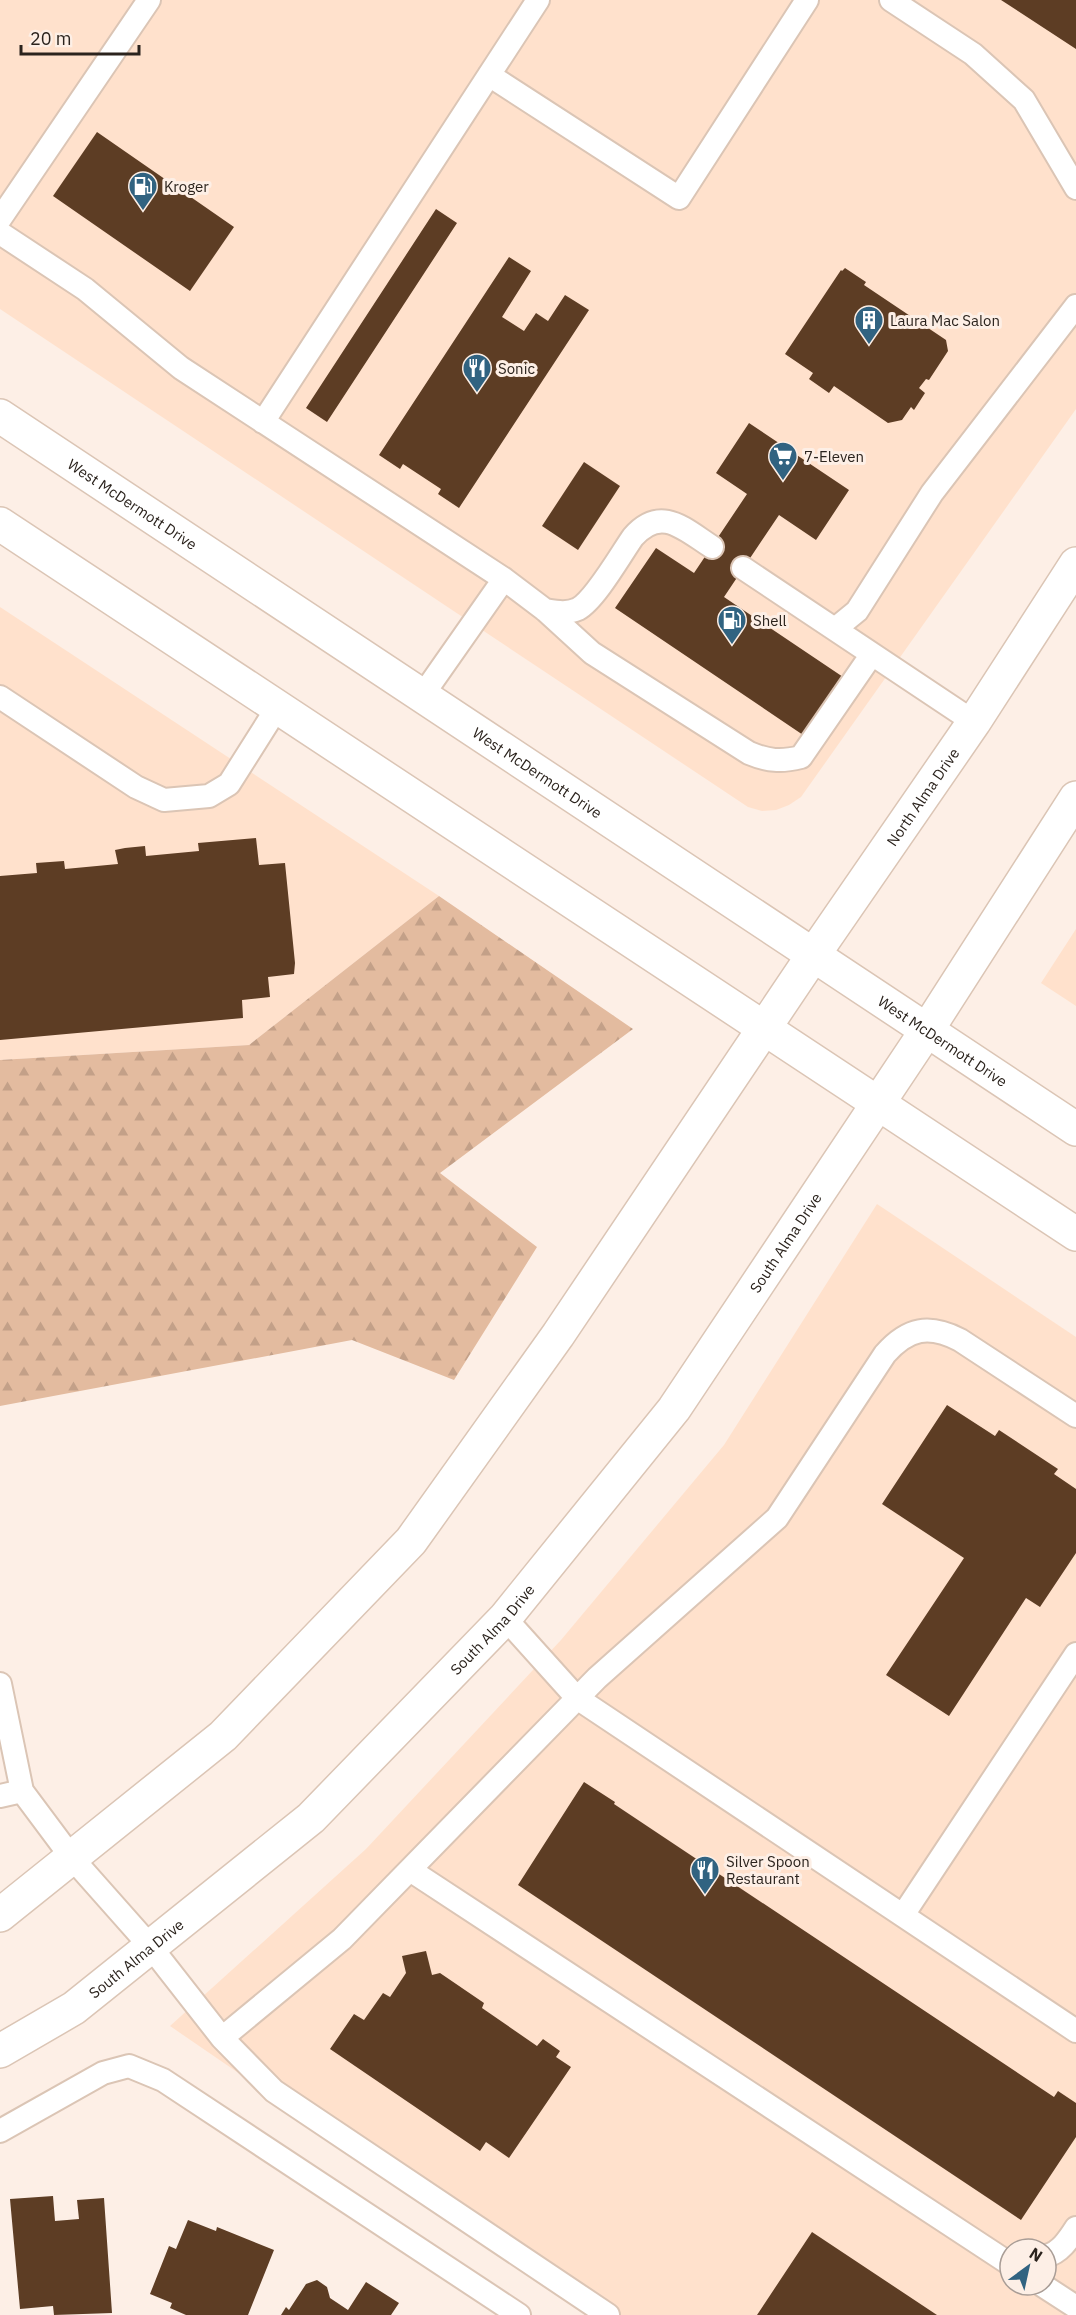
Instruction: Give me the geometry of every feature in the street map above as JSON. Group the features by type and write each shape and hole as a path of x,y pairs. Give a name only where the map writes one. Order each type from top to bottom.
{"main road":[{"name":"West McDermott Drive","path":"0,416 1076,1129"},
{"path":"0,524 1076,1234"},
{"name":"North Alma Drive","path":"765,1029 974,722 1076,564"},
{"path":"878,1104 1076,798"},
{"path":"0,1915 223,1736 411,1541 558,1335 765,1029"},
{"name":"South Alma Drive","path":"0,2051 74,2008 311,1818 505,1618 674,1409 878,1104"}],"lane":[{"path":"0,219 149,0"},
{"path":"263,422 538,0"},
{"path":"489,75 679,198 807,0"},
{"path":"891,0 973,54 1024,100 1076,188"},
{"path":"0,233 86,289 181,368 504,579 545,610 592,652 749,753 766,760 783,762 801,757 872,654"},
{"path":"835,629 857,611 932,493 1076,306"},
{"path":"545,610 564,613 578,609 588,601 633,537 641,528 652,522 662,520 675,523 712,547"},
{"path":"743,568 974,722"},
{"path":"422,696 504,579"},
{"path":"0,697 136,787 164,800 209,796 229,784 277,708"},
{"path":"222,2038 342,1939 597,1678 777,1518 885,1354 896,1341 911,1332 928,1330 945,1332 1076,1416"},
{"path":"505,1618 577,1698 1076,2031"},
{"path":"903,1915 1076,1654"},
{"path":"0,1684 22,1791 72,1858 150,1946 222,2038 274,2091 608,2315"},
{"path":"0,1796 22,1791"},
{"path":"410,1870 998,2253"},
{"path":"0,2131 103,2073 129,2066 163,2080 519,2315"},
{"path":"1058,2249 1067,2242 1076,2228"},
{"path":"1058,2295 1076,2307"}],"shaded area":[{"path":"0,0 1076,0 1076,409 801,797 776,810 762,811 748,807 0,309"},
{"path":"0,607 439,896 249,1045 0,1060"},
{"path":"1076,929 1076,1006 1041,983"},
{"path":"877,1204 1076,1337 1076,2315 591,2315 170,2026 366,1849 561,1640 724,1445"}],"green space":[{"path":"439,896 633,1029 440,1173 537,1247 454,1380 352,1340 0,1406 0,1060 249,1045"}],"building":[{"path":"1001,0 1076,0 1076,49"},
{"name":"Kroger","path":"97,132 234,227 190,291 53,196"},
{"path":"436,209 457,223 327,422 306,408"},
{"name":"Sonic","path":"509,257 531,271 502,317 524,331 536,313 548,321 565,295 589,310 459,508 438,494 441,489 403,464 400,469 379,455"},
{"name":"Laura Mac Salon","path":"845,268 866,282 864,285 946,340 948,351 929,380 926,379 919,388 925,393 914,410 911,407 902,420 888,423 834,386 829,393 809,379 813,373 785,354 841,270"},
{"name":"Shell","path":"749,423 849,490 816,540 779,515 724,597 849,681 809,739 615,608 656,548 694,573 747,494 716,473"},
{"path":"584,462 620,486 578,550 542,526"},
{"path":"256,838 259,865 285,863 295,963 294,974 268,977 270,997 242,1000 243,1018 0,1040 0,876 37,873 36,863 64,861 65,869 118,864 115,850 125,848 145,846 146,856 199,851 198,843"},
{"path":"947,1405 995,1436 999,1430 1058,1469 1054,1474 1076,1489 1076,1553 1040,1607 1026,1598 949,1716 886,1675 964,1558 882,1504"},
{"path":"584,1782 1054,2097 1058,2091 1076,2103 1076,2137 1021,2220 518,1885"},
{"path":"426,1951 432,1975 440,1973 484,2003 482,2008 537,2046 543,2039 560,2051 556,2057 571,2067 509,2158 486,2142 480,2151 330,2049 354,2014 364,2020 383,1993 390,1997 406,1973 402,1956"},
{"path":"53,2196 55,2221 79,2219 77,2200 104,2198 112,2313 54,2315 53,2306 20,2309 10,2199"},
{"path":"188,2220 216,2231 217,2227 274,2250 248,2315 186,2315 170,2308 172,2303 150,2294 169,2246 176,2249"},
{"path":"812,2232 937,2315 757,2315"},
{"path":"317,2280 327,2287 330,2298 348,2310 366,2282 399,2303 391,2315 281,2315 286,2307 289,2310 306,2284"}],"place":[{"name":"Kroger","path":"143,212"},
{"name":"Laura Mac Salon","path":"869,346"},
{"name":"Sonic","path":"477,394"},
{"name":"7-Eleven","path":"783,482"},
{"name":"Shell","path":"732,646"},
{"name":"Silver Spoon Restaurant","path":"705,1896"}]}
